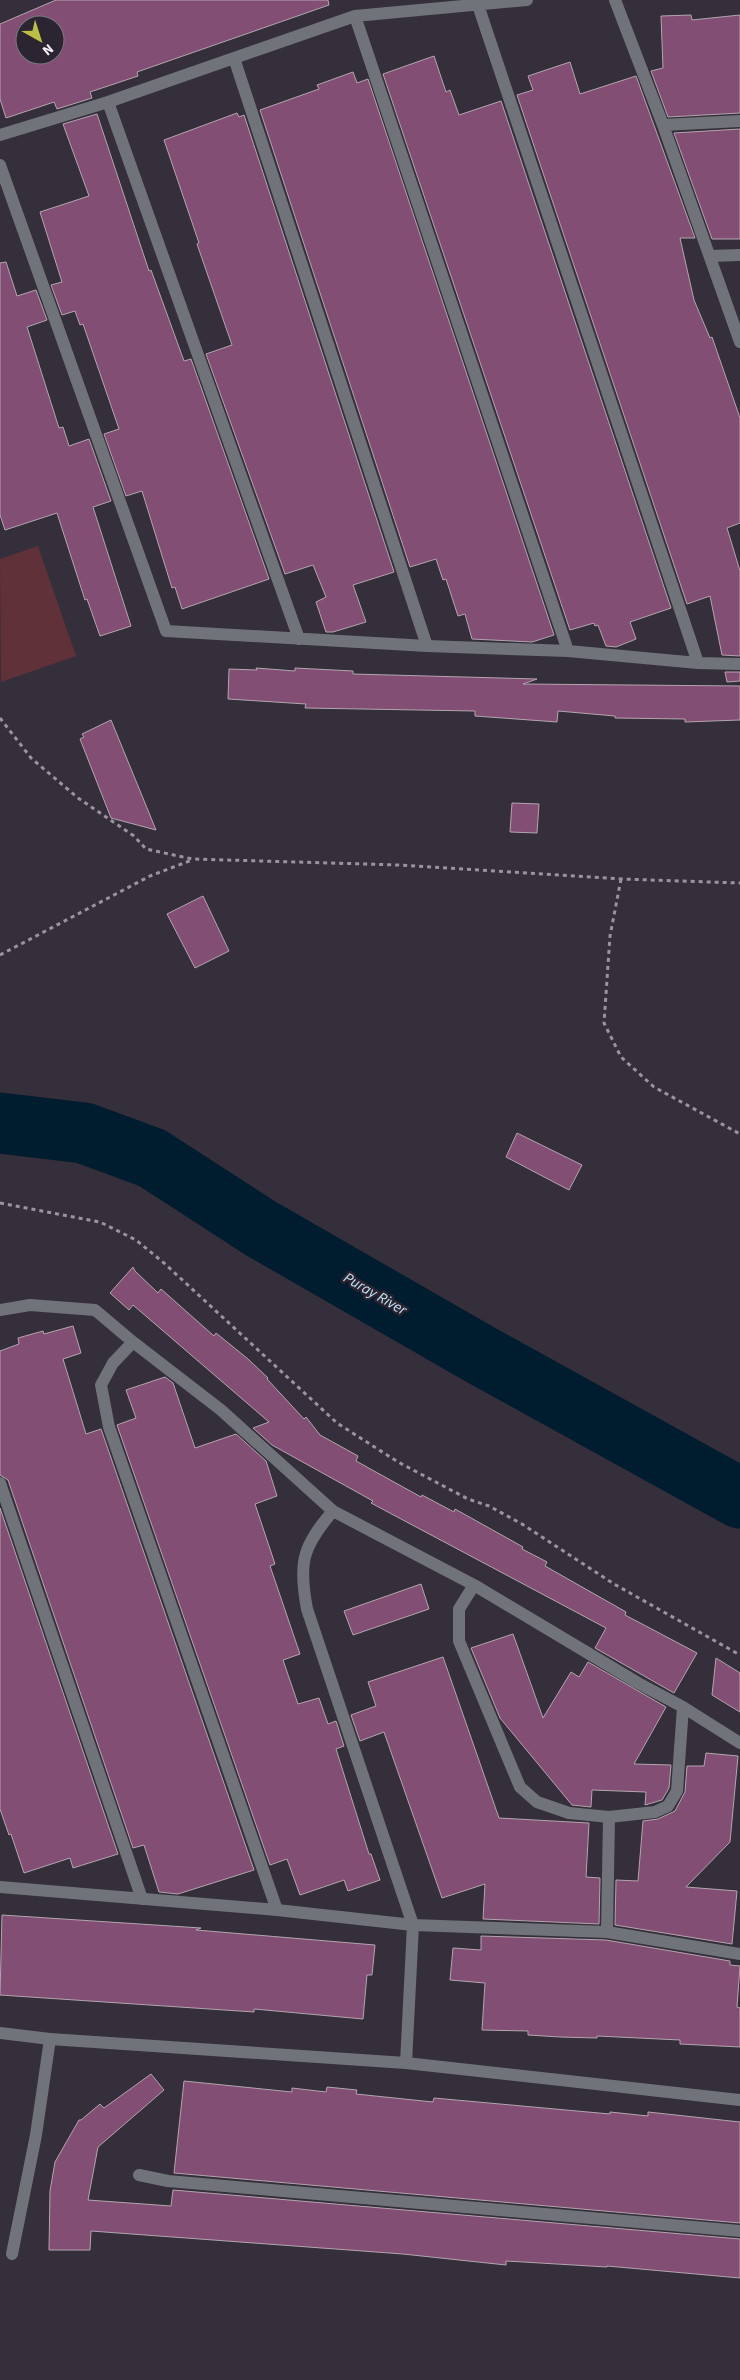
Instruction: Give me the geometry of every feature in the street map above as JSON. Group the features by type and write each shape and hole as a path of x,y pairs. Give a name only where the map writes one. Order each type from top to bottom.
{"street":[{"path":"0,135 108,102 355,16 527,0"},
{"path":"615,0 663,124 740,342"},
{"path":"478,5 698,663"},
{"path":"355,16 568,651"},
{"path":"234,58 427,646"},
{"path":"108,102 299,639"},
{"path":"663,124 740,121"},
{"path":"0,165 166,631 427,646 568,651 698,663 740,664"},
{"path":"710,256 740,255"},
{"path":"0,1310 30,1305 95,1310 221,1410 333,1511 474,1585 638,1683 683,1707 740,1743"},
{"path":"133,1342 113,1364 101,1385 109,1427 277,1910"},
{"path":"0,1483 142,1899"},
{"path":"333,1511 317,1530 302,1559 302,1583 307,1609 413,1924 406,2063"},
{"path":"474,1585 459,1609 459,1641 520,1787 536,1802 569,1813 609,1817 655,1812 668,1806 677,1791 683,1707"},
{"path":"607,1932 609,1817"},
{"path":"1,1884 413,1924 607,1932 740,1954"},
{"path":"0,2034 50,2040 406,2063 740,2100"},
{"path":"12,2254 34,2144 50,2040"},
{"path":"139,2175 168,2181 740,2231"}],"path":[{"path":"0,718 31,758 78,798 134,836 146,849 192,860 399,865 621,879 740,882"},
{"path":"0,954 150,876 192,860"},
{"path":"621,879 610,936 604,1023 621,1057 654,1087 740,1134"},
{"path":"0,1203 100,1222 136,1240 164,1263 337,1423 398,1462 468,1499 489,1506 522,1524 614,1584 740,1655"}],"shaded area":[{"path":"38,546 76,656 1,682 0,559"}],"building":[{"path":"56,0 328,0 329,5 137,72 138,76 90,92 92,98 57,109 54,102 6,118 0,99 0,24 15,18 15,65 65,65 65,15 21,15"},
{"path":"691,15 692,20 740,15 740,113 668,117 651,71 663,68 661,16"},
{"path":"434,56 446,92 450,90 459,115 501,101 671,608 630,622 636,639 616,647 606,646 598,625 595,626 594,623 570,630 383,74"},
{"path":"570,62 580,94 636,76 695,238 680,238 694,300 710,338 712,337 740,418 740,523 727,528 740,571 740,656 722,655 710,596 687,604 517,95 533,90 528,76"},
{"path":"353,72 357,83 368,79 554,635 532,642 472,639 465,614 458,616 446,579 443,580 436,559 410,567 260,110 319,89 317,85"},
{"path":"237,113 239,117 244,115 394,572 353,585 366,622 333,632 326,632 316,602 326,597 313,565 285,574 206,354 232,345 164,140"},
{"path":"97,114 149,271 151,270 184,361 191,359 269,579 182,609 175,587 172,588 142,491 126,496 104,434 119,429 83,324 80,325 75,311 62,315 51,285 62,282 40,212 89,196 63,124"},
{"path":"740,129 740,239 712,239 674,133"},
{"path":"6,262 17,296 36,290 47,320 27,327 59,428 63,427 69,446 89,439 111,501 93,507 131,626 100,636 87,599 85,600 57,513 5,530 0,515 0,263"},
{"path":"256,668 295,671 295,668 353,671 353,674 537,679 523,684 740,686 740,720 685,722 685,719 615,718 615,716 558,711 557,722 475,716 475,711 305,708 306,704 228,699 229,669 257,670"},
{"path":"725,672 740,672 740,681 727,682"},
{"path":"111,720 156,830 111,818 80,739 84,737 82,734"},
{"path":"512,803 539,804 537,833 510,832"},
{"path":"203,896 229,951 195,968 167,914"},
{"path":"517,1133 582,1165 569,1190 506,1157"},
{"path":"133,1267 158,1293 161,1289 214,1336 216,1333 248,1359 268,1378 304,1419 306,1417 320,1435 358,1456 356,1461 421,1497 422,1495 454,1512 455,1509 523,1547 522,1549 547,1562 545,1566 626,1612 625,1615 697,1653 674,1693 595,1648 606,1628 371,1503 373,1501 272,1445 253,1428 269,1422 133,1305 129,1310 110,1293"},
{"path":"73,1326 81,1353 63,1359 86,1434 101,1429 254,1870 178,1894 159,1892 144,1845 133,1848 8,1480 0,1475 0,1351 19,1344 18,1338 43,1331 44,1334"},
{"path":"165,1377 173,1383 195,1448 236,1434 266,1461 277,1496 255,1504 275,1564 270,1566 300,1654 283,1660 298,1704 319,1698 328,1724 336,1721 344,1746 336,1749 369,1854 371,1854 380,1880 348,1891 344,1880 300,1895 287,1859 270,1865 117,1425 136,1418 126,1390"},
{"path":"0,1508 118,1854 73,1868 70,1858 24,1873 11,1834 9,1835 0,1809"},
{"path":"421,1584 429,1609 353,1635 344,1611"},
{"path":"513,1634 543,1718 571,1672 579,1677 588,1662 666,1707 634,1764 671,1765 669,1788 662,1800 645,1805 646,1792 592,1790 591,1807 572,1805 500,1718 471,1648"},
{"path":"443,1657 499,1818 589,1823 586,1877 600,1878 599,1924 483,1919 485,1884 442,1898 384,1732 360,1741 351,1715 376,1706 368,1682"},
{"path":"716,1658 740,1673 740,1712 712,1695"},
{"path":"706,1753 738,1756 730,1842 686,1887 737,1891 732,1944 615,1925 616,1880 638,1881 643,1821 658,1819 675,1811 685,1792 687,1766 704,1766"},
{"path":"2,1915 201,1928 196,1930 375,1945 372,1975 367,1975 363,2019 254,2009 254,2012 0,1995"},
{"path":"481,1936 606,1940 730,1961 730,1965 740,1966 737,2007 740,2008 740,2047 680,2044 680,2040 597,2036 597,2038 560,2037 528,2035 528,2031 482,2030 485,1983 450,1980 453,1948 481,1950"},
{"path":"151,2074 164,2090 98,2147 88,2200 171,2206 173,2190 740,2239 740,2278 607,2266 506,2261 506,2265 403,2254 91,2231 90,2250 49,2250 50,2191 55,2162 79,2120 100,2104 104,2108"},
{"path":"184,2081 292,2092 292,2088 326,2092 327,2087 357,2090 356,2094 433,2102 434,2098 610,2114 610,2112 648,2116 648,2112 740,2122 740,2223 174,2173"}],"waterway":[{"name":"Puray River","path":"0,1123 84,1133 152,1158 260,1228 481,1355 740,1498"}]}
